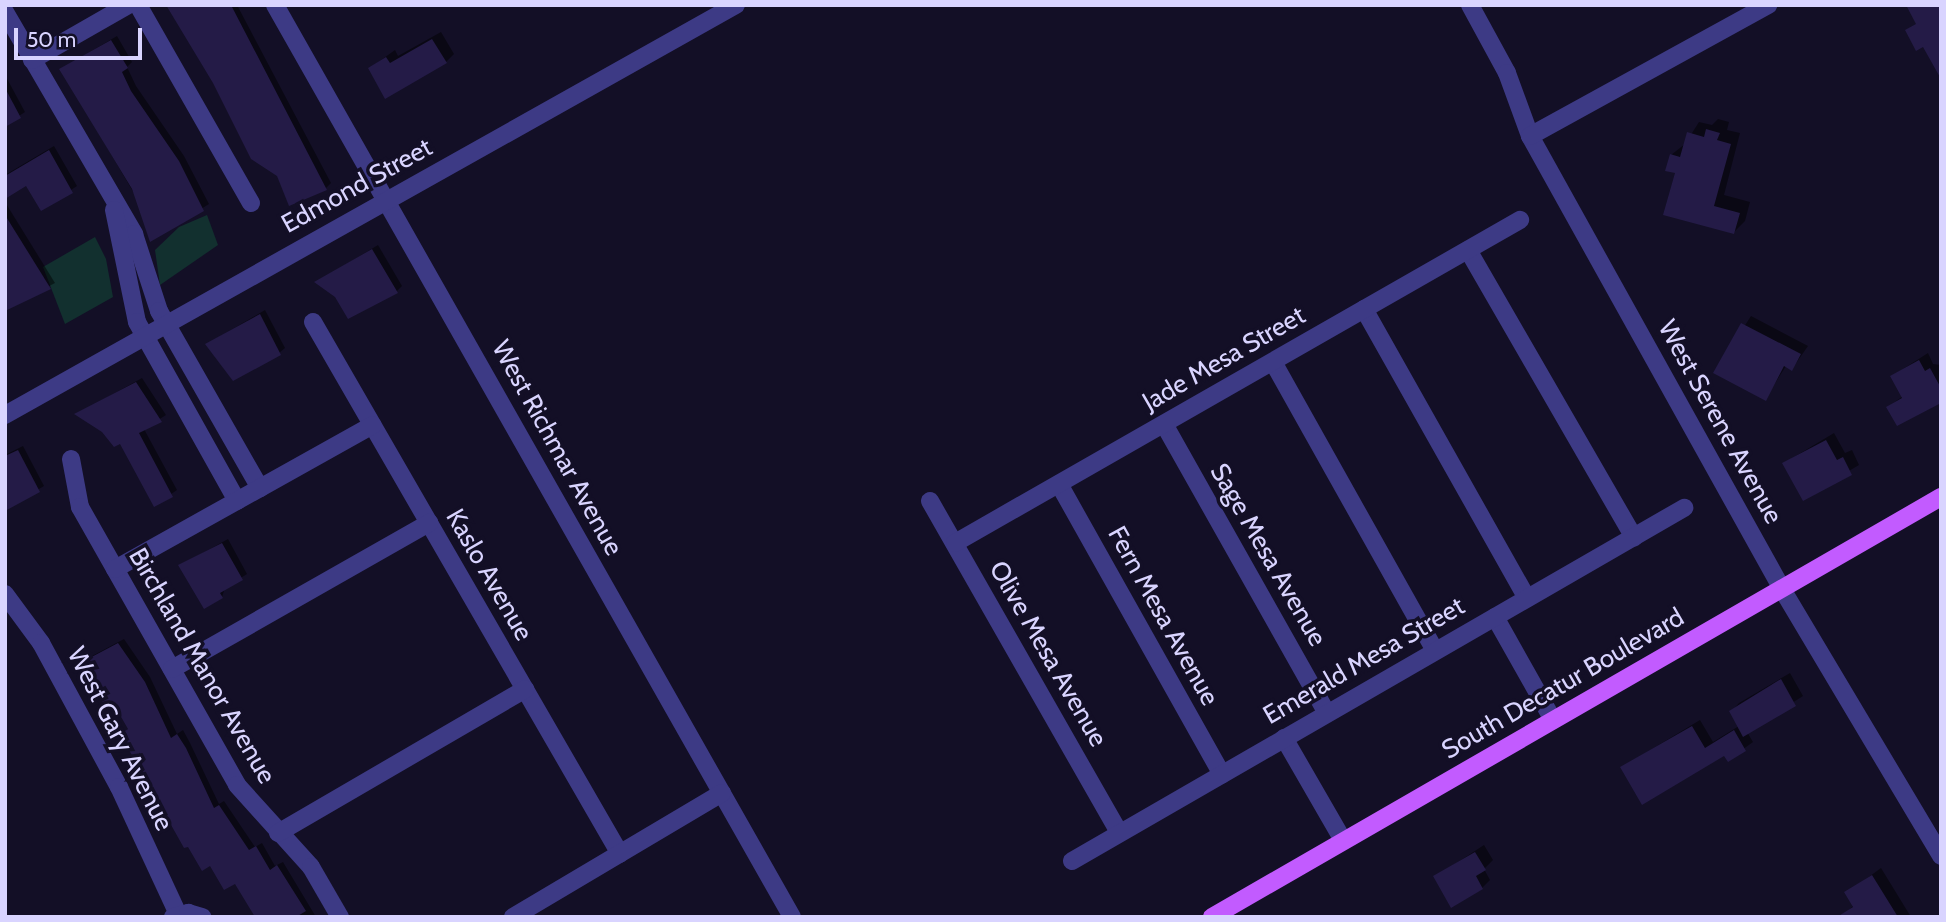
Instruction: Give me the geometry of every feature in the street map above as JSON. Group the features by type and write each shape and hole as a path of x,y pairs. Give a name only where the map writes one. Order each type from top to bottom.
{"main road":[{"name":"South Decatur Boulevard","path":"1212,917 1941,497"}],"street":[{"path":"32,60 128,5"},
{"path":"138,5 251,202"},
{"name":"West Richmar Avenue","path":"275,5 792,917"},
{"name":"Edmond Street","path":"5,415 736,5"},
{"name":"West Serene Avenue","path":"1470,5 1507,73 1530,136 1782,589 1941,856"},
{"path":"1530,136 1768,5"},
{"path":"5,12 141,247 154,299 166,324 260,488"},
{"path":"112,199 129,292 145,336 236,501"},
{"name":"Jade Mesa Street","path":"955,543 1520,220"},
{"path":"1468,250 1634,537"},
{"path":"1364,309 1527,598"},
{"name":"Kaslo Avenue","path":"313,322 620,854"},
{"path":"1273,362 1435,651"},
{"name":"Sage Mesa Avenue","path":"1164,424 1328,713"},
{"path":"115,569 373,425"},
{"name":"Birchland Manor Avenue","path":"71,459 80,507 237,785 311,867 340,917"},
{"name":"Fern Mesa Avenue","path":"1059,484 1222,774"},
{"name":"Olive Mesa Avenue","path":"930,501 1119,833"},
{"name":"Emerald Mesa Street","path":"1072,861 1684,508"},
{"path":"172,669 429,523"},
{"name":"West Gary Avenue","path":"5,594 41,643 187,915"},
{"path":"1494,617 1553,720"},
{"path":"278,833 525,689"},
{"path":"1284,738 1343,840"},
{"path":"513,917 722,793"}],"green space":[{"path":"207,215 218,245 160,285 155,250 179,227"},
{"path":"95,237 106,259 113,297 65,324 43,267"}],"building":[{"path":"166,5 231,5 327,190 289,206 277,176 251,159 213,83"},
{"path":"1906,5 1941,5 1941,79 1923,47 1916,51 1905,30 1916,24"},
{"path":"432,39 447,63 385,99 368,68 386,57 390,63"},
{"path":"111,40 128,68 122,72 131,91 179,161 204,211 150,242 132,189 59,69"},
{"path":"5,88 21,118 5,127"},
{"path":"1706,129 1720,133 1717,140 1731,144 1714,206 1740,213 1734,234 1663,215 1675,173 1665,171 1670,154 1680,157 1687,132 1704,137"},
{"path":"49,150 73,193 41,211 26,186 5,199 5,176"},
{"path":"5,215 51,289 5,311"},
{"path":"372,249 398,293 348,319 335,297 314,282"},
{"path":"260,314 281,355 233,381 205,344"},
{"path":"1741,323 1801,354 1792,371 1784,366 1766,401 1713,373"},
{"path":"1919,360 1925,371 1930,368 1941,388 1941,403 1897,426 1886,407 1902,398 1890,376"},
{"path":"136,382 162,422 139,433 173,497 154,507 120,444 114,447 102,432 74,414"},
{"path":"1826,440 1837,460 1843,457 1852,475 1803,501 1782,463"},
{"path":"18,450 40,492 5,511 5,456"},
{"path":"222,543 243,580 220,593 223,598 204,609 178,565"},
{"path":"118,643 145,682 171,738 177,734 186,748 214,808 219,805 249,850 256,846 270,870 277,865 306,911 296,917 255,917 235,884 224,890 210,866 202,871 188,847 184,848 120,734 128,729 112,701 104,706 84,671 89,669 84,661"},
{"path":"1781,679 1796,706 1743,737 1729,711"},
{"path":"1692,726 1705,748 1734,730 1746,751 1728,762 1724,756 1642,805 1620,767"},
{"path":"1475,852 1486,870 1476,876 1483,889 1451,908 1433,876"},
{"path":"1872,875 1898,917 1837,917 1853,907 1844,892"}]}
